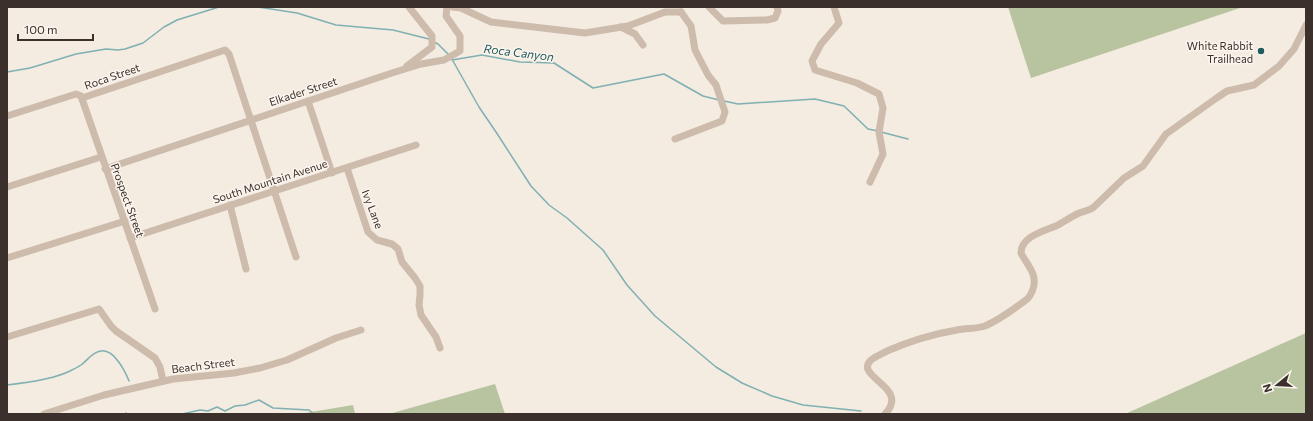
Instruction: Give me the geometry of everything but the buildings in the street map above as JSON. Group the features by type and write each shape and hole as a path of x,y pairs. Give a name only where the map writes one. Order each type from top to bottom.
{"street":[{"path":"403,70 432,47 432,41 409,7"},
{"name":"Elkader Street","path":"105,169 251,119 403,70 444,60 460,51 460,36 446,16 447,7"},
{"path":"452,7 461,8 492,22 585,33 628,26 665,12 683,9 691,26 695,50 708,75 716,85 725,112 722,121 675,139"},
{"path":"709,7 724,21 767,20 775,18 778,11 777,7"},
{"path":"834,7 839,23 821,44 812,61 815,70 857,84 879,94 883,108 879,132 883,154 870,182"},
{"path":"885,414 890,409 892,404 890,395 887,388 870,374 867,365 875,356 912,341 958,330 984,326 1030,297 1035,280 1031,268 1021,253 1022,245 1028,240 1078,214 1089,210 1124,178 1143,166 1166,134 1218,97 1228,91 1254,85 1279,66 1294,49 1306,25"},
{"path":"621,27 635,34 643,46"},
{"name":"Roca Street","path":"7,116 76,94 80,94 82,98 225,50 229,54 251,119"},
{"name":"Prospect Street","path":"82,98 105,169 125,221 155,309"},
{"path":"308,101 332,173"},
{"path":"251,119 296,257"},
{"name":"South Mountain Avenue","path":"130,238 416,145"},
{"path":"7,187 101,156"},
{"name":"Ivy Lane","path":"347,168 368,232 377,240 392,244 398,249 402,262 420,286 420,315 432,331 440,348"},
{"path":"230,205 246,269"},
{"path":"7,258 125,221"},
{"path":"7,337 99,309 116,331 155,358 160,367 163,381"},
{"name":"Beach Street","path":"44,414 104,395 163,381 234,373 260,368 287,360 336,338 361,330"}],"green space":[{"path":"1008,7 1243,7 1031,78"},
{"path":"1306,333 1306,414 1125,414"},
{"path":"495,384 505,414 389,414"},
{"path":"353,405 355,414 299,414"}],"waterway":[{"name":"Roca Canyon","path":"7,72 30,68 76,54 106,49 125,49 143,43 164,27 177,20 219,7"},
{"name":"Roca Canyon","path":"258,7 297,13 336,25 393,30 429,39"},
{"name":"Roca Canyon","path":"434,42 448,54"},
{"name":"Roca Canyon","path":"451,59 482,55 520,62 554,63 593,88 664,74 703,96 719,100"},
{"path":"453,61 479,107 531,186 549,205 567,218 603,250 627,285 655,316 716,367 742,383 772,396 803,405 861,411"},
{"name":"Roca Canyon","path":"724,101 738,104 815,99 844,106 868,129 878,131"},
{"name":"Roca Canyon","path":"881,132 908,139"},
{"path":"7,385 39,380 63,374 80,366 93,355 101,351 106,351 115,357 129,381"},
{"path":"182,414 200,410 208,411 217,407 225,411 235,406 245,405 259,400 273,408 309,410 314,414"}],"place":[{"name":"White Rabbit Trailhead","path":"1261,51"}]}
